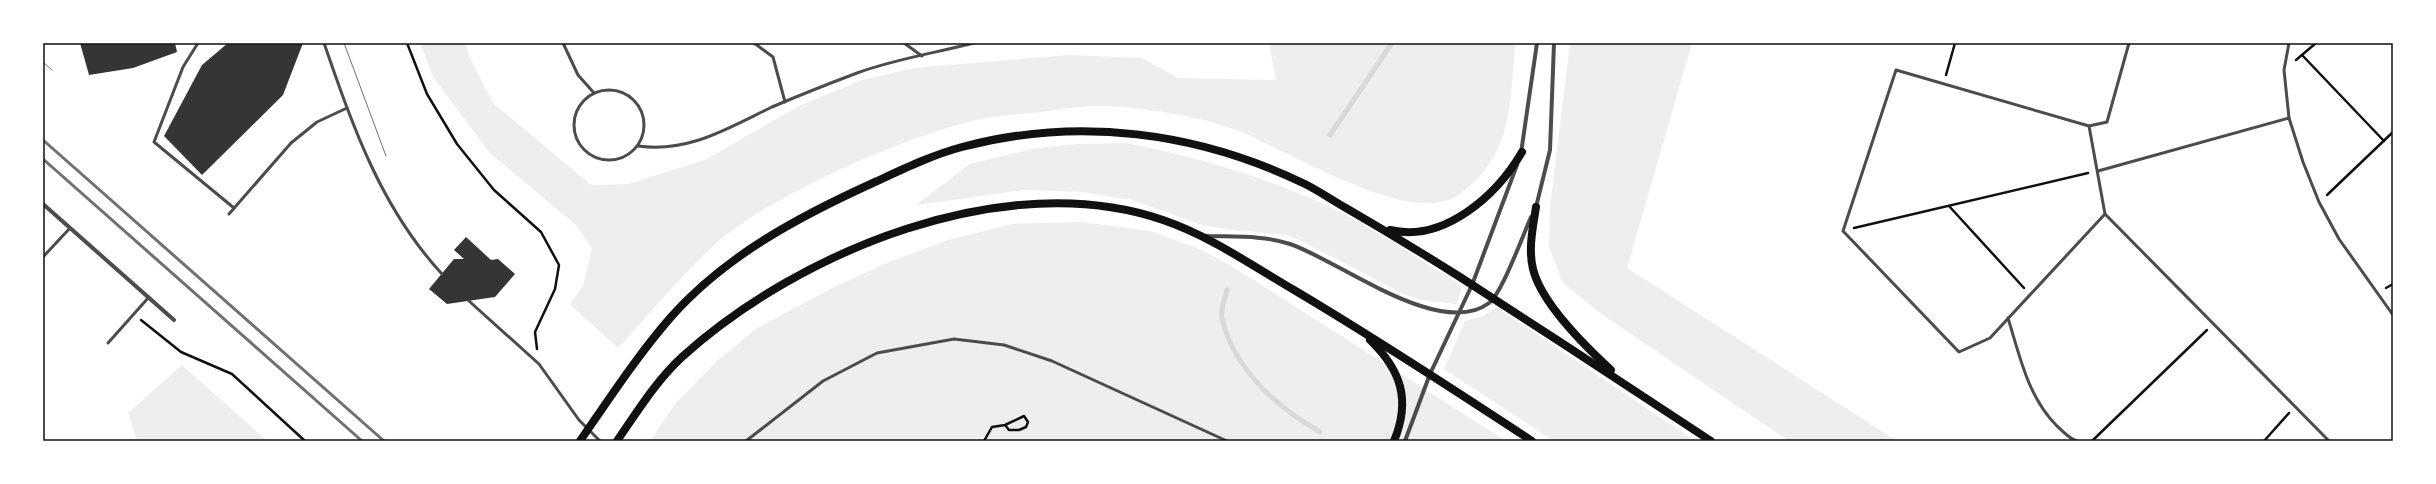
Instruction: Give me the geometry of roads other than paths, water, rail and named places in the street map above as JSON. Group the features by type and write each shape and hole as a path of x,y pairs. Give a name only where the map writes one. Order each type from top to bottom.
{"main road":[{"path":"580,441 640,354 674,314 714,277 770,234 839,198 958,148 1030,132 1102,131 1188,142 1225,152 1308,185 1385,229 1494,298 1711,441"},
{"path":"1385,229 1403,233 1418,233 1443,225 1462,215 1499,185 1511,171 1522,152"},
{"path":"617,441 659,382 680,358 721,324 763,296 817,266 867,244 980,210 1018,205 1082,203 1135,212 1203,236 1356,327 1532,441"},
{"path":"1536,207 1531,248 1532,268 1537,284 1548,302 1598,358 1632,389"},
{"path":"1356,327 1387,359 1400,384 1402,412 1394,441"}],"street":[{"path":"1405,441 1430,374 1461,312 1472,285 1522,152 1537,43"},
{"path":"1203,236 1266,239 1290,244 1403,300 1439,311 1461,312 1481,308 1494,298 1536,207 1550,150 1554,43"},
{"path":"43,204 174,320"}],"lane":[{"path":"198,43 183,67 154,142 234,208"},
{"path":"324,43 359,141 387,199 413,239 442,274"},
{"path":"563,43 578,75 594,93"},
{"path":"754,43 773,57 786,102"},
{"path":"904,43 922,56"},
{"path":"638,146 656,148 677,147 706,138 786,102 887,63 974,43"},
{"path":"2106,214 1990,338 1960,352 1843,231 1896,70 2089,126 2107,122 2129,43"},
{"path":"2289,43 2284,70 2289,118 2319,202 2339,239 2393,315"},
{"path":"605,90 617,90 636,102 642,112 644,124 643,135 638,146 630,154 610,160 600,159 582,147 574,128 575,117 582,103 594,93 605,90"},
{"path":"229,214 291,143 317,122 347,108"},
{"path":"2098,171 2289,118"},
{"path":"2089,126 2106,214 2329,441"},
{"path":"43,257 70,228"},
{"path":"108,343 149,297"},
{"path":"469,301 539,364 579,420 600,441"},
{"path":"2008,318 2031,390 2044,413 2070,438 2076,441"},
{"path":"746,441 822,381 877,353 954,339 1004,345 1052,361 1227,441"}],"waterway":[{"path":"1330,135 1392,43"},
{"path":"1227,290 1222,308 1222,319 1228,337 1247,371 1288,411 1320,432"}],"tram line":[{"path":"344,43 386,156"},
{"path":"43,62 52,70"}],"railway":[{"path":"43,140 384,441"},
{"path":"43,159 362,441"}]}
